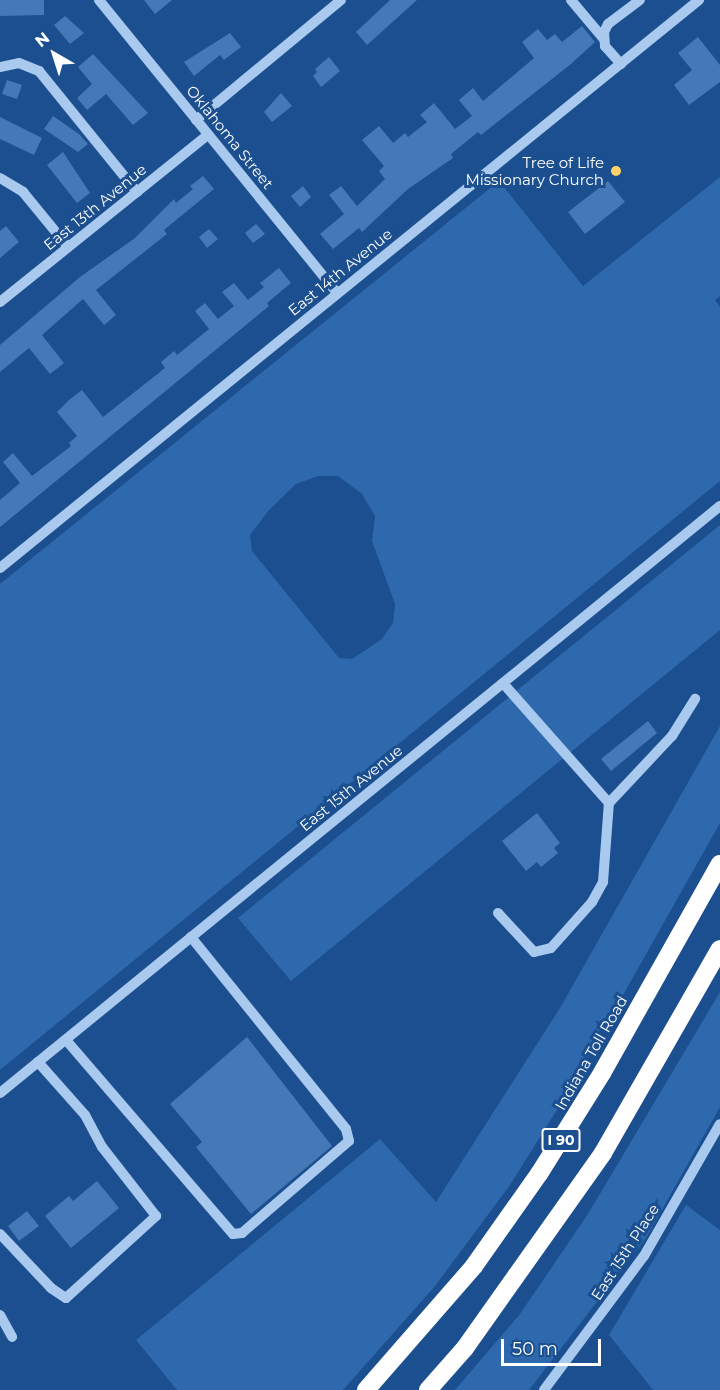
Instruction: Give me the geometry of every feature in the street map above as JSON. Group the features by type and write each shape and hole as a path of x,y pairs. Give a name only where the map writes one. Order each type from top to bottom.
{"highway":[{"name":"Indiana Toll Road","path":"366,1390 474,1266 540,1174 602,1073 720,864"},
{"name":"I 90","path":"428,1390 465,1348 603,1153 720,949"}],"street":[{"name":"Oklahoma Street","path":"99,0 338,293"},
{"path":"196,120 341,0"},
{"path":"571,0 603,38 621,64"},
{"path":"603,38 608,24 640,0"},
{"name":"East 14th Avenue","path":"0,568 699,0"},
{"path":"0,67 19,63 39,71 136,192"},
{"name":"East 13th Avenue","path":"0,302 208,135"},
{"path":"0,178 23,192 68,247"},
{"name":"East 15th Avenue","path":"0,1093 720,506"},
{"path":"503,684 609,803"},
{"path":"498,913 534,952 551,948 592,902 603,882 609,803 672,736 695,699"},
{"path":"66,1040 233,1234 242,1233 349,1141 346,1129 191,937"},
{"path":"0,1234 51,1288 66,1298 156,1216 102,1147 85,1115 38,1062"},
{"name":"East 15th Place","path":"544,1390 644,1256 720,1124"},
{"path":"0,1315 12,1337"}],"shaded area":[{"path":"720,177 720,296 715,300 720,307 720,481 0,1070 0,584 499,181 583,286","holes":["318,476 338,476 362,494 375,516 372,541 395,604 393,623 382,639 352,659 339,658 252,551 250,535 269,510 296,484"]},
{"path":"720,525 720,630 291,981 238,918"},
{"path":"720,726 720,823 570,1089 510,1185 435,1286 343,1390 177,1390 136,1340 380,1139 436,1202 560,1008"},
{"path":"720,992 720,1107 646,1238 529,1390 455,1390 520,1314 588,1214"},
{"path":"686,1205 720,1230 720,1390 653,1390 609,1335"}],"building":[{"path":"0,0 44,0 44,15 0,16"},
{"path":"144,0 172,0 155,14"},
{"path":"390,0 417,0 367,45 356,32"},
{"path":"65,16 84,33 70,44 54,25"},
{"path":"582,26 595,42 571,64 481,135 478,132 451,154 453,158 408,189 362,232 359,228 333,249 320,234 344,214 329,195 341,186 357,206 385,179 379,171 384,166 362,140 379,126 393,143 405,133 408,137 427,122 420,115 434,103 455,129 472,116 459,100 473,88 483,101 534,58 522,42 538,29 547,40 555,34 562,42"},
{"path":"230,33 241,47 224,60 220,55 194,76 184,62"},
{"path":"698,37 720,65 720,82 689,105 674,85 692,70 678,53"},
{"path":"93,54 148,113 133,125 106,94 87,110 77,98 92,84 78,67"},
{"path":"329,57 340,71 321,87 313,76 317,72 315,69"},
{"path":"7,80 22,85 17,99 2,94"},
{"path":"281,93 292,106 272,122 264,112"},
{"path":"53,116 79,134 88,144 78,152 44,129"},
{"path":"0,117 42,138 34,155 0,139"},
{"path":"63,152 90,193 77,203 47,165"},
{"path":"203,176 214,189 164,230 167,234 96,290 116,315 104,325 83,299 42,335 64,363 50,374 29,348 0,372 0,345 80,277 135,238 174,199 176,203 193,189 190,186"},
{"path":"608,181 625,202 585,234 568,212"},
{"path":"303,186 311,197 300,207 291,196"},
{"path":"256,224 265,234 253,243 245,233"},
{"path":"6,226 19,242 0,258 0,231"},
{"path":"209,229 218,239 207,248 199,237"},
{"path":"279,268 291,283 267,303 269,306 0,527 0,500 20,483 3,462 13,453 32,476 71,446 69,443 77,436 57,412 69,400 82,390 103,417 165,368 161,362 174,351 177,355 209,329 195,311 205,303 218,319 234,306 222,292 234,283 248,300 264,287 260,283"},
{"path":"648,721 657,733 611,771 601,759"},
{"path":"537,813 560,843 554,848 558,853 541,867 537,862 526,871 502,841"},
{"path":"247,1037 332,1146 251,1214 196,1147 202,1142 170,1104"},
{"path":"97,1181 119,1208 71,1248 45,1216 69,1196 73,1201"},
{"path":"27,1211 39,1226 19,1241 8,1226"}],"place":[{"name":"Tree of Life Missionary Church","path":"616,171"}]}
